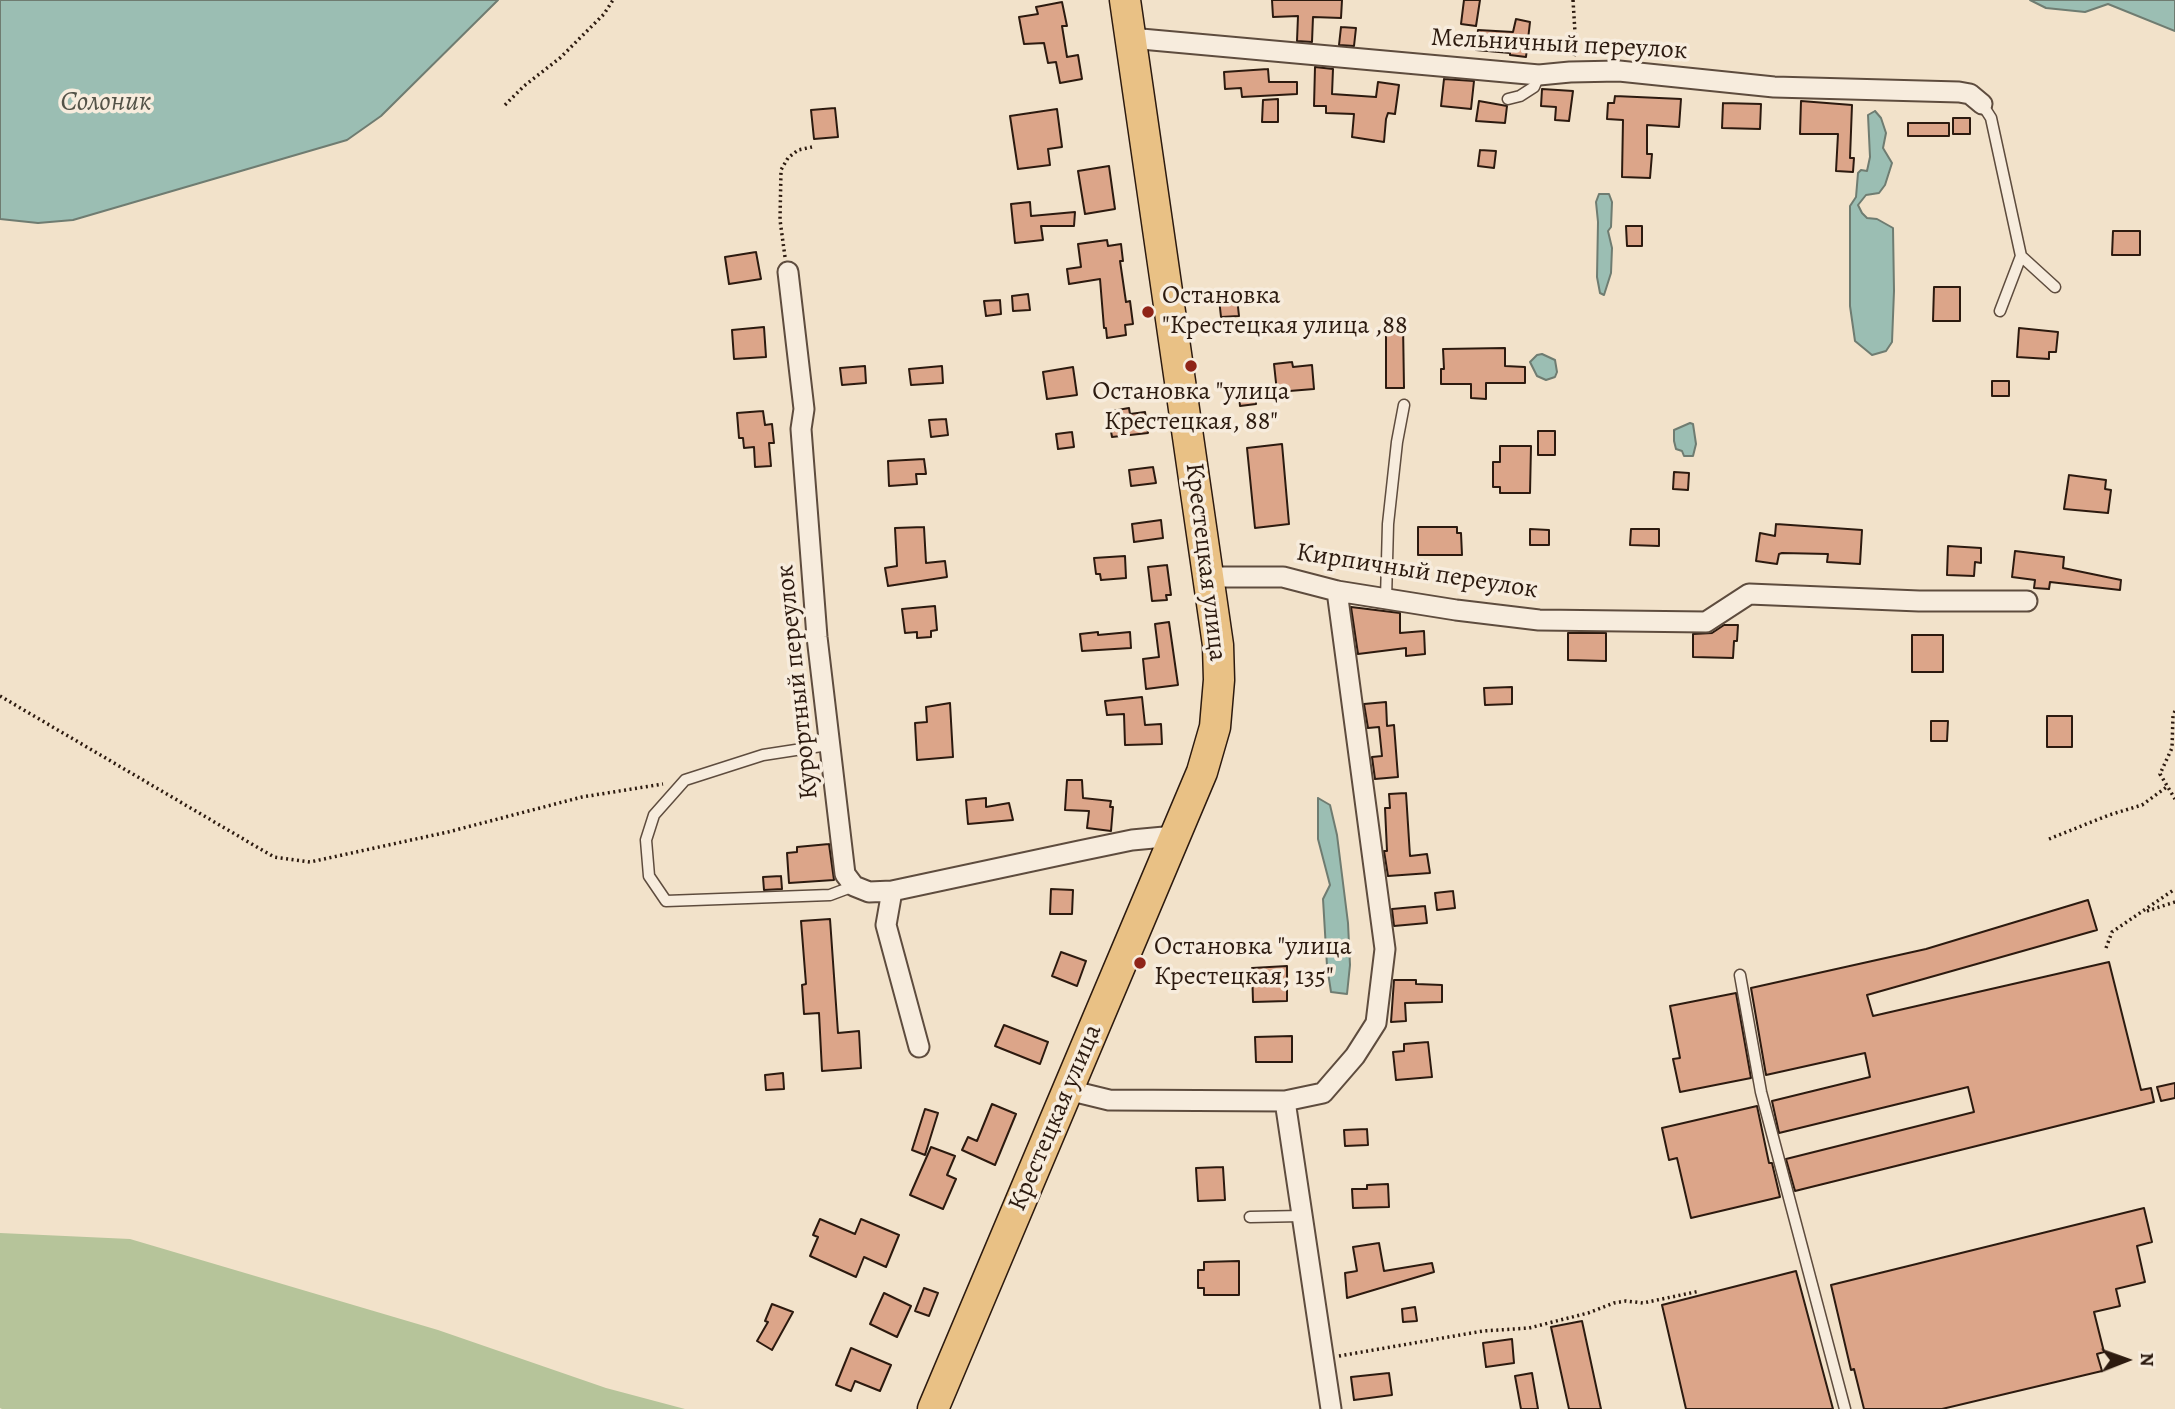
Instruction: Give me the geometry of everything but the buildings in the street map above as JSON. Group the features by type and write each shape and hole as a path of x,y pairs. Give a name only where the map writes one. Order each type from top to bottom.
{"main road":[{"name":"Крестецкая улица","path":"933,1409 1202,772 1214,727 1219,680 1219,645 1125,0"}],"street":[{"name":"Мельничный переулок","path":"1130,38 1539,75 1619,71 1774,87 1959,92 1970,94 1982,104"},
{"name":"Курортный переулок","path":"788,272 804,409 801,429 828,745 845,874 854,886"},
{"name":"Кирпичный переулок","path":"1210,577 1283,577 1337,591 1539,620 1706,622 1749,594 1919,601 2027,601"},
{"path":"1068,1090 1109,1100 1285,1101 1323,1093 1355,1056 1376,1023 1385,949 1337,591"},
{"path":"854,886 869,892 892,891 1092,848 1175,836"},
{"path":"892,891 886,925 919,1046"},
{"path":"1285,1101 1331,1409"}],"lane":[{"path":"1508,99 1520,96 1534,87 1539,75"},
{"path":"1982,104 1991,118 2021,256 2000,312"},
{"path":"2021,256 2055,287"},
{"path":"1387,599 1388,524 1404,405"},
{"path":"828,745 763,755 685,780 654,815 646,840 649,876 666,901 830,895 854,886"},
{"path":"1740,975 1761,1092 1845,1409"},
{"path":"1250,1217 1302,1216"}],"path":[{"path":"505,105 524,86 560,58 604,14 613,0"},
{"path":"1570,72 1576,49 1573,0"},
{"path":"788,272 780,220 781,170 788,158 798,150 812,147"},
{"path":"0,696 274,857 310,862 448,832 582,797 685,780"},
{"path":"2175,711 2173,749 2160,774 2175,799"},
{"path":"2049,839 2142,805 2168,786"},
{"path":"2106,948 2112,932 2175,889"},
{"path":"2141,913 2175,902"},
{"path":"1324,1359 1483,1331 1529,1328 1588,1313 1614,1303 1643,1303 1700,1291"}],"green space":[{"path":"0,1233 130,1239 438,1330 606,1388 685,1409 2,1409"}],"water":[{"name":"Солоник","path":"0,0 498,0 381,116 347,140 73,220 38,223 0,219"},
{"path":"2030,0 2175,0 2175,31 2108,4 2085,12 2046,8"},
{"path":"1875,111 1881,118 1886,133 1883,148 1892,163 1885,185 1879,193 1866,195 1858,205 1867,218 1877,219 1893,228 1894,291 1892,342 1886,351 1872,355 1855,341 1850,306 1850,206 1856,197 1858,173 1861,170 1867,171 1870,157 1868,115"},
{"path":"1599,194 1609,194 1612,202 1611,227 1608,231 1612,248 1611,273 1604,295 1600,293 1597,277 1596,202"},
{"path":"1542,354 1555,360 1555,377 1546,380 1537,376 1530,362"},
{"path":"1693,424 1696,444 1693,456 1684,456 1682,451 1676,449 1674,430"},
{"path":"1318,798 1330,805 1337,835 1348,923 1350,965 1347,994 1331,992 1327,966 1323,899 1330,885 1318,839"}],"place":[{"name":"Остановка \"Крестецкая улица ,88","path":"1148,312"},
{"name":"Остановка \"улица Крестецкая, 88\"","path":"1191,366"},
{"name":"Остановка \"улица Крестецкая, 135\"","path":"1140,963"}]}
